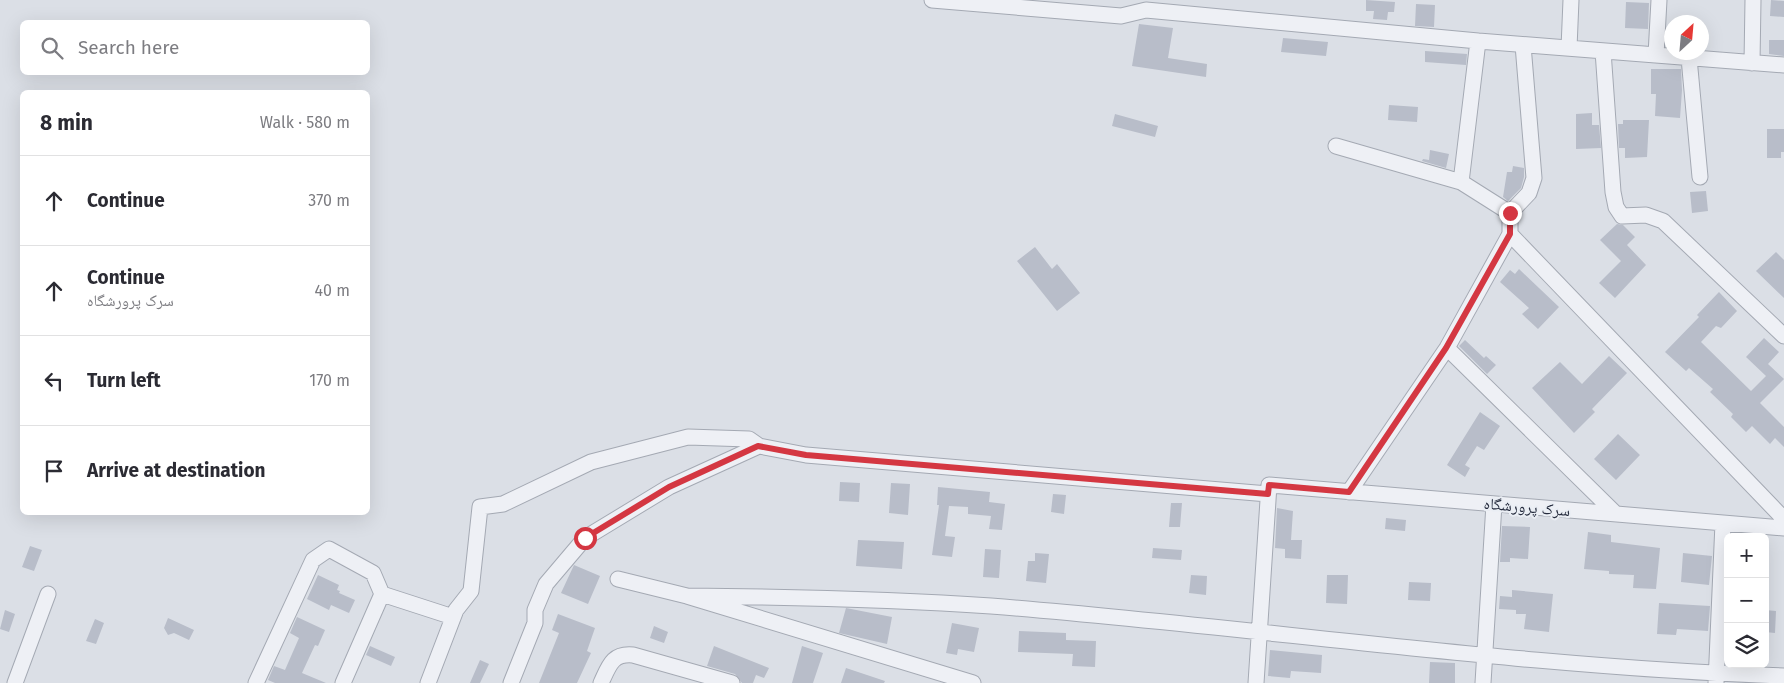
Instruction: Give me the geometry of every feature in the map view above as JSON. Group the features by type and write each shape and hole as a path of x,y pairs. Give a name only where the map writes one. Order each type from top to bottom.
{"street":[{"path":"932,0 1121,16 1146,10 1523,45 1664,56"},
{"path":"1568,48 1571,0"},
{"path":"1656,55 1659,0"},
{"path":"1752,63 1753,0"},
{"path":"1461,182 1478,41"},
{"path":"1349,492 1446,348 1510,234 1510,213 1529,193 1534,178 1523,45"},
{"path":"1602,51 1612,192 1616,207 1622,216 1646,215 1662,221 1784,336"},
{"path":"1689,60 1700,177"},
{"path":"1709,60 1784,65"},
{"path":"1336,146 1461,182 1510,213"},
{"path":"1510,234 1784,520"},
{"path":"1446,348 1616,514"},
{"name":"سرک پرورشگاه","path":"453,617 456,610 471,591 480,507 503,504 591,462 688,437 748,439 758,446 806,455 1268,489 1349,492 1784,528"},
{"path":"511,683 535,623 535,610 546,584 585,538 669,487 758,446"},
{"path":"1256,683 1268,489"},
{"path":"1484,683 1494,504"},
{"path":"1716,678 1723,523"},
{"path":"256,683 313,560 329,549 373,572 382,594 343,683"},
{"path":"618,579 687,596 973,683"},
{"path":"15,683 48,594"},
{"path":"382,594 453,617 428,683"},
{"path":"687,596 830,598 990,606 1716,678 1784,676"},
{"path":"601,683 612,659 622,654 633,655 732,683"}],"building":[{"path":"1366,0 1395,2 1394,12 1388,12 1387,20 1373,19 1374,11 1366,11"},
{"path":"1771,0 1784,1 1784,17 1770,16"},
{"path":"1626,2 1649,3 1648,29 1625,28"},
{"path":"1416,4 1435,5 1434,27 1415,26"},
{"path":"1139,24 1173,28 1168,58 1207,64 1206,77 1132,66"},
{"path":"1283,38 1328,42 1326,56 1281,52"},
{"path":"1769,40 1784,40 1784,56 1769,54"},
{"path":"1425,51 1467,54 1466,65 1425,62"},
{"path":"1651,69 1681,69 1680,118 1655,116 1656,94 1651,94"},
{"path":"1389,105 1418,107 1417,122 1388,120"},
{"path":"1592,113 1592,125 1599,125 1601,148 1576,149 1576,114"},
{"path":"1115,114 1158,126 1155,137 1112,126"},
{"path":"1623,120 1649,120 1647,157 1625,158 1625,148 1619,148 1618,124 1623,124"},
{"path":"1767,129 1784,129 1784,152 1781,152 1781,158 1767,158"},
{"path":"1430,150 1449,154 1446,168 1422,161 1423,159 1429,160"},
{"path":"1513,166 1524,168 1524,177 1521,188 1508,201 1503,197 1507,172 1512,172"},
{"path":"1706,191 1708,211 1692,213 1690,192"},
{"path":"1617,224 1623,225 1635,237 1627,245 1646,265 1615,298 1599,283 1621,261 1600,240"},
{"path":"1035,247 1052,269 1057,264 1080,293 1057,311 1017,261"},
{"path":"1776,252 1784,260 1784,298 1756,271"},
{"path":"1519,269 1559,307 1538,329 1522,314 1529,308 1500,282 1510,270 1515,274"},
{"path":"1719,292 1737,311 1721,328 1716,326 1701,342 1751,391 1766,376 1746,357 1764,338 1779,352 1768,364 1784,379 1760,403 1784,427 1784,447 1775,438 1770,444 1752,426 1746,432 1731,417 1733,414 1710,392 1713,389 1689,368 1686,371 1665,352 1699,317 1697,315"},
{"path":"1465,340 1484,358 1486,356 1496,365 1487,374 1459,346"},
{"path":"1609,356 1627,373 1592,409 1595,412 1574,433 1532,388 1560,362 1582,384"},
{"path":"1480,412 1500,426 1484,450 1477,446 1465,465 1470,468 1465,477 1447,465"},
{"path":"1618,434 1640,455 1616,480 1594,459"},
{"path":"840,482 860,483 859,502 839,501"},
{"path":"891,483 910,484 908,515 889,513"},
{"path":"938,487 990,492 989,502 1005,504 1002,530 989,529 991,516 968,514 968,507 949,506 945,536 955,537 952,557 932,555 939,505 937,505"},
{"path":"1053,494 1066,495 1064,514 1051,512"},
{"path":"1171,503 1182,503 1180,527 1169,527"},
{"path":"1277,508 1293,511 1291,540 1302,540 1301,559 1285,558 1285,549 1275,548"},
{"path":"1386,518 1406,520 1405,531 1385,529"},
{"path":"1502,526 1530,527 1528,559 1510,558 1510,562 1500,562"},
{"path":"1588,532 1611,535 1611,542 1660,548 1656,589 1633,588 1634,575 1609,574 1609,571 1584,569"},
{"path":"858,540 904,542 902,569 856,566"},
{"path":"30,546 42,550 34,571 22,567"},
{"path":"1153,548 1182,550 1181,560 1152,558"},
{"path":"985,549 1001,550 999,578 983,577"},
{"path":"1035,553 1049,554 1046,583 1026,581 1028,561 1035,561"},
{"path":"1683,553 1712,556 1709,585 1681,582"},
{"path":"574,565 600,576 588,604 561,593"},
{"path":"318,575 339,585 337,590 340,591 339,593 355,600 349,613 331,605 329,610 307,599"},
{"path":"1191,575 1207,576 1206,595 1189,593"},
{"path":"1327,575 1348,575 1347,604 1326,603"},
{"path":"1409,582 1431,583 1430,601 1408,600"},
{"path":"1512,590 1553,594 1549,632 1524,629 1526,614 1516,614 1516,610 1499,609 1500,596 1512,597"},
{"path":"1659,603 1710,606 1708,631 1677,629 1676,635 1657,634"},
{"path":"846,608 892,617 887,644 839,633"},
{"path":"5,610 15,614 9,632 0,629"},
{"path":"1769,610 1776,611 1775,633 1769,632"},
{"path":"558,614 595,628 587,651 591,653 577,683 539,683 559,633 552,630"},
{"path":"297,617 325,630 318,646 315,645 302,673 326,683 275,683 268,680 274,666 285,670 299,638 290,633"},
{"path":"168,618 194,630 189,640 174,633 168,635 164,628"},
{"path":"95,619 104,623 96,644 86,641"},
{"path":"952,623 979,628 974,652 958,649 957,655 946,653"},
{"path":"654,626 668,632 664,643 650,638"},
{"path":"1019,631 1066,633 1066,640 1096,641 1095,667 1072,666 1073,654 1018,652"},
{"path":"370,646 395,657 391,666 366,655"},
{"path":"714,646 769,668 764,678 756,675 753,683 742,683 735,674 707,666"},
{"path":"802,646 823,653 813,683 792,683"},
{"path":"1270,650 1322,655 1321,673 1291,671 1290,678 1268,676"},
{"path":"480,660 489,664 480,683 470,683"},
{"path":"1430,662 1455,663 1455,683 1429,683"},
{"path":"846,668 885,681 884,683 841,683"}],"route":[{"path":"585,538 669,487 758,446 806,455 1268,494 1269,485 1349,492 1446,348 1510,234 1510,213"}]}
